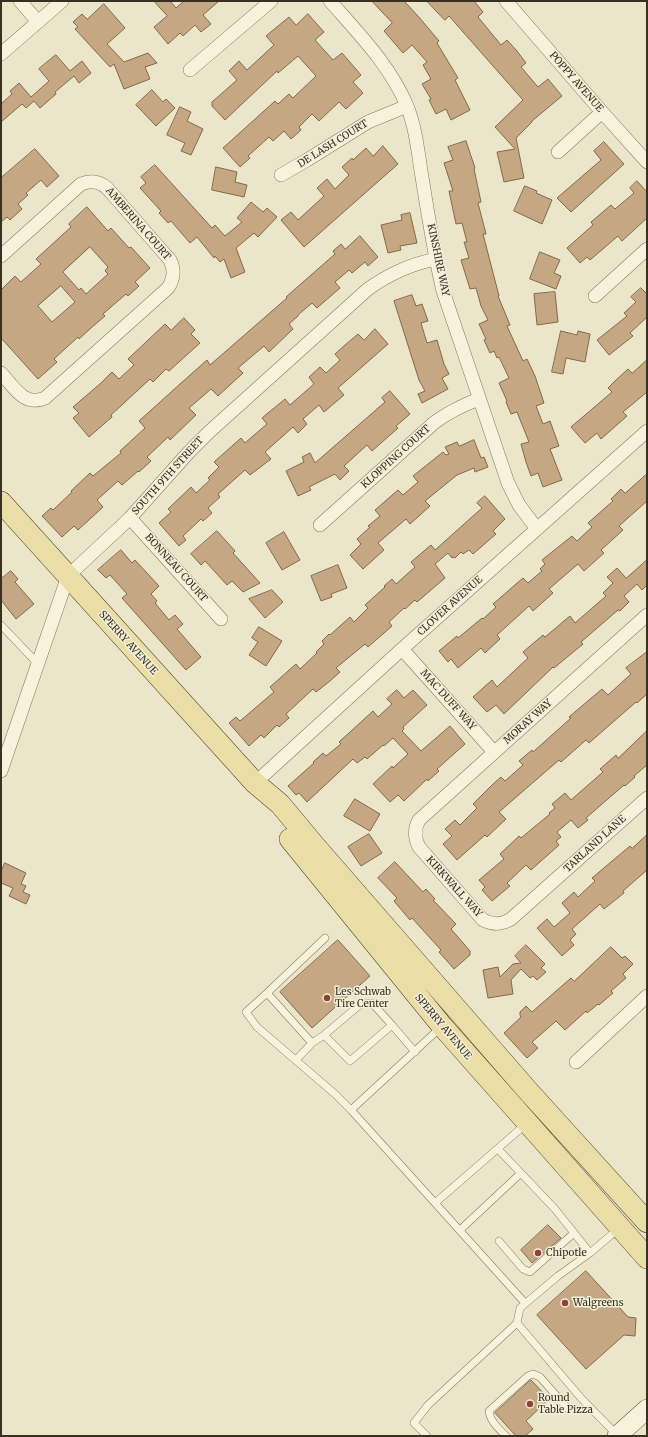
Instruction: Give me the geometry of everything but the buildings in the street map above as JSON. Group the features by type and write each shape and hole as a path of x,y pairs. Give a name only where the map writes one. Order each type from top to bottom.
{"main road":[{"name":"SPERRY AVENUE","path":"1,502 255,783 280,804 314,846 504,1063 647,1222"},
{"name":"SPERRY AVENUE","path":"255,783 268,812 442,1026 647,1258"},
{"path":"617,1436 647,1409"}],"street":[{"path":"20,1 38,22"},
{"path":"1,54 62,1"},
{"path":"190,70 271,1"},
{"name":"KINSHIRE WAY","path":"330,1 377,55 391,75 407,106 417,142 436,259 443,290 508,482 519,505 537,528"},
{"name":"POPPY AVENUE","path":"506,1 647,162"},
{"name":"DE LASH COURT","path":"281,175 308,160 368,122 407,106"},
{"path":"558,152 602,112"},
{"name":"AMBERINA COURT","path":"1,256 81,184 93,181 100,182 107,188 173,265 173,277 168,288 45,398 33,400 22,396 1,373"},
{"path":"595,296 647,250"},
{"name":"SOUTH 9TH STREET","path":"1,771 68,576 130,518 209,432 368,289 378,281 406,267 436,259"},
{"name":"KLOPPING COURT","path":"320,526 435,422 448,413 479,399"},
{"name":"CLOVER AVENUE","path":"255,783 402,648 647,431"},
{"name":"BONNEAU COURT","path":"130,518 221,619"},
{"name":"MORAY WAY","path":"414,832 419,820 647,615"},
{"name":"MAC DUFF WAY","path":"402,648 494,752"},
{"path":"1,734 10,744"},
{"name":"TARLAND LANE","path":"543,890 647,798"},
{"name":"KIRKWALL WAY","path":"414,832 415,840 419,847 483,920 489,923 503,923 511,919 543,890"},
{"path":"576,1062 647,996"}],"lane":[{"path":"1,625 39,664"},
{"path":"325,938 246,1012 257,1027 335,1094 351,1110 526,1304"},
{"path":"267,993 312,1043"},
{"path":"296,1060 312,1043 324,1035 362,1003 372,1003 415,1052"},
{"path":"324,1035 350,1061 392,1025"},
{"path":"351,1110 442,1026"},
{"path":"435,1203 527,1124"},
{"path":"498,1149 555,1209 590,1253"},
{"path":"460,1230 521,1173"},
{"path":"426,1436 414,1423 428,1405 517,1323 520,1308 558,1276 590,1253 620,1228"},
{"path":"499,1241 524,1269 530,1272 574,1233"},
{"path":"517,1323 581,1398 617,1436"},
{"path":"506,1436 489,1417 489,1411 528,1376 533,1374 540,1378 568,1409"}],"place":[{"name":"Les Schwab Tire Center","path":"327,998"},
{"name":"Chipotle","path":"538,1253"},
{"name":"Walgreens","path":"565,1303"},
{"name":"Round Table Pizza","path":"530,1404"}]}
